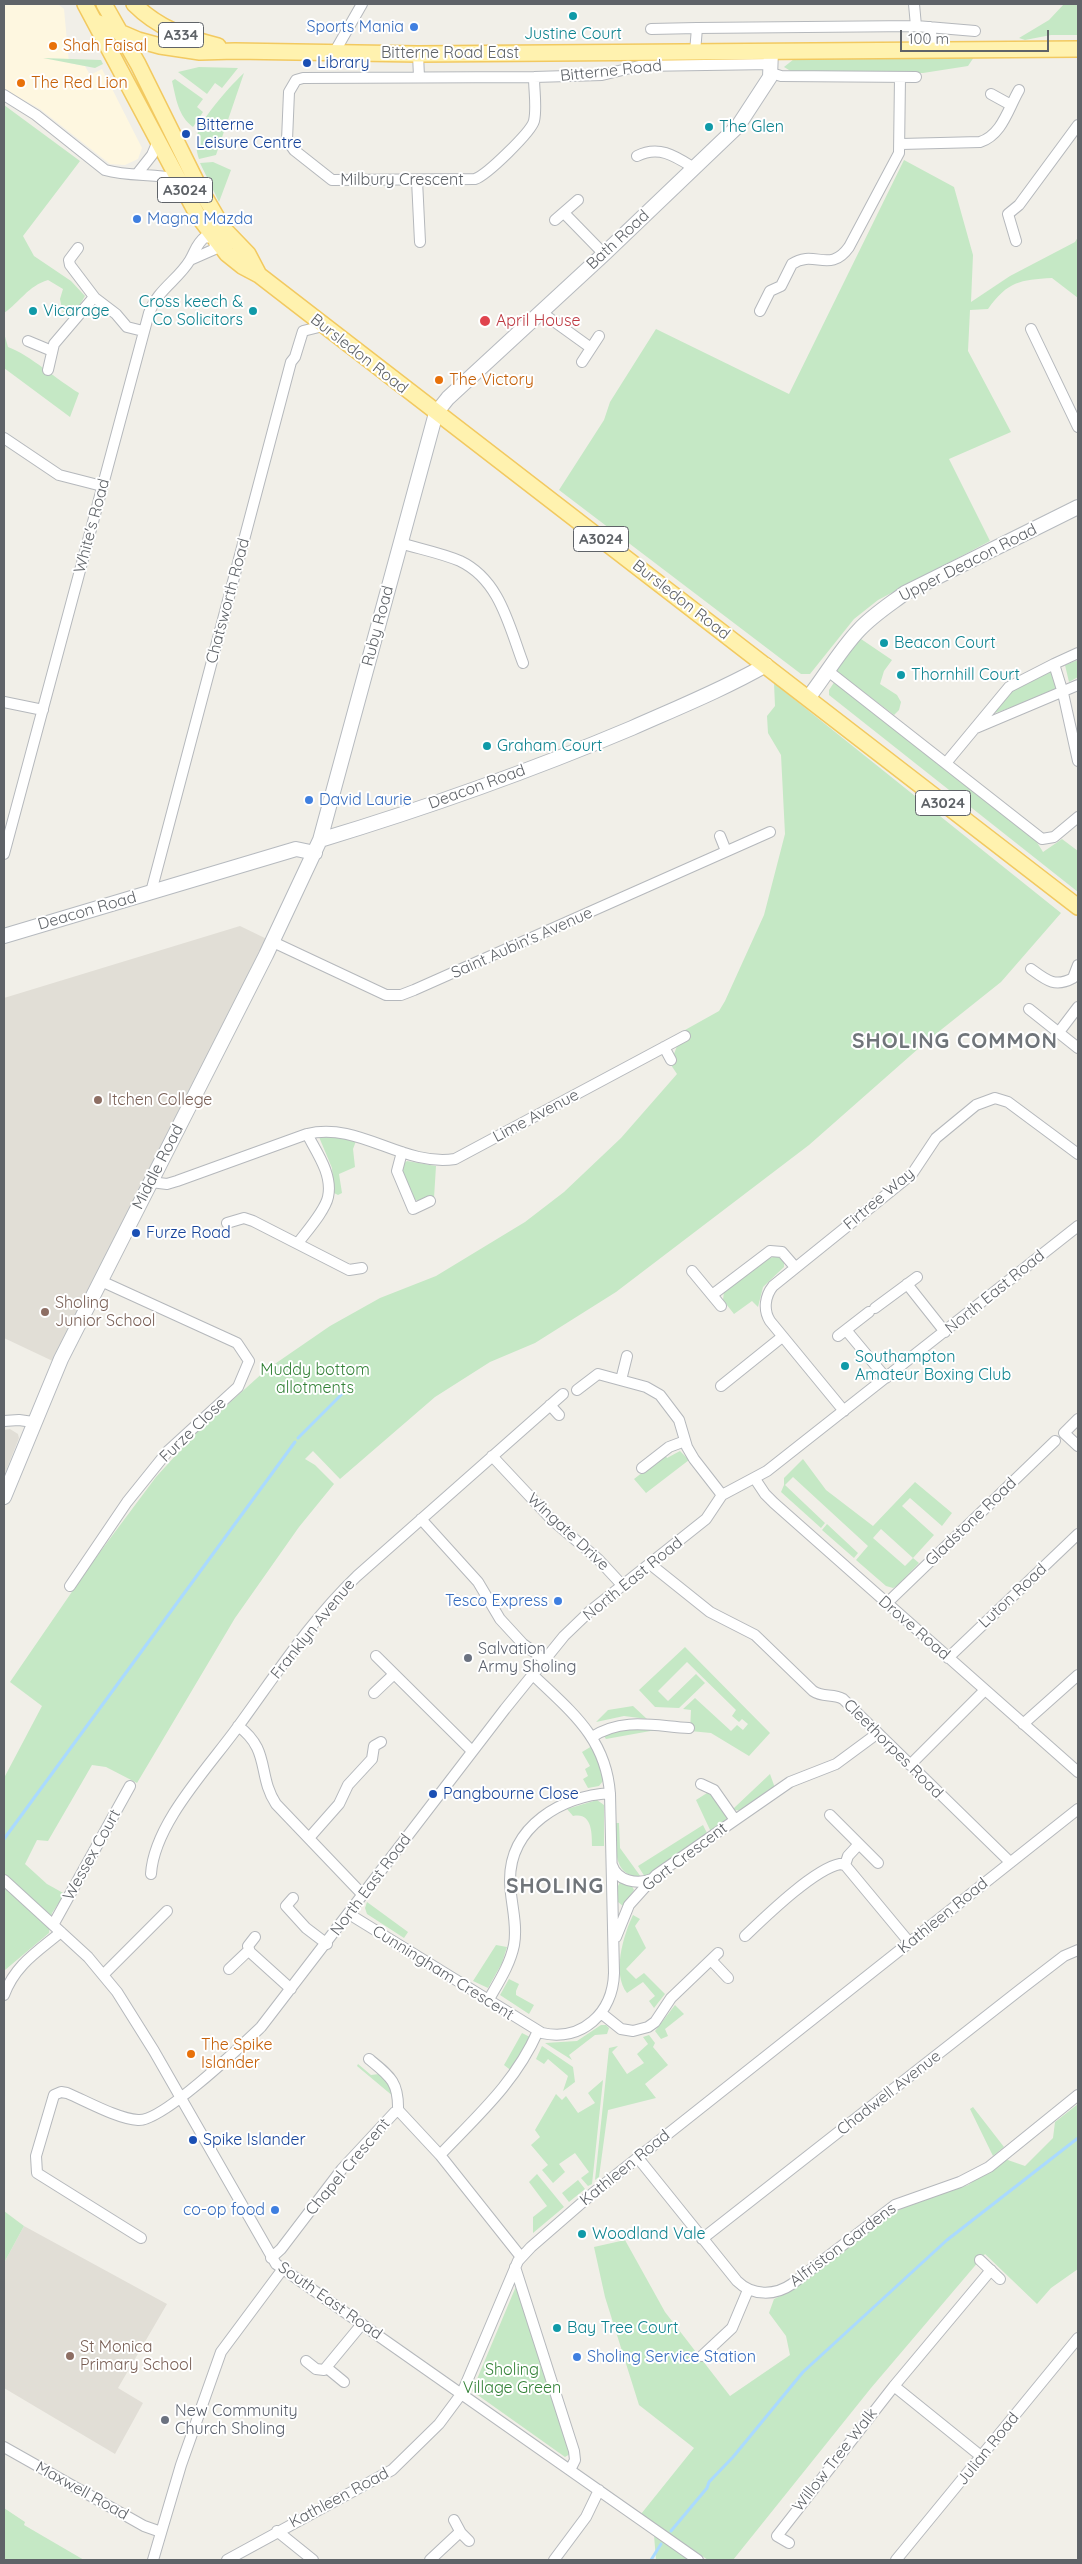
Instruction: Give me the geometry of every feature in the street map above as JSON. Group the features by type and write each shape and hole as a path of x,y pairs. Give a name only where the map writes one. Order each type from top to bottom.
{"main road":[{"name":"A3024","path":"85,4 198,216 219,233"},
{"name":"A3024","path":"104,4 138,64 199,187 219,233"},
{"name":"Bitterne Road East","path":"134,4 151,20 175,33 236,50"},
{"name":"Bitterne Road East","path":"96,22 121,33 160,46 200,52 236,50 334,54 696,52 771,62 934,50 1078,48"},
{"name":"A334","path":"138,64 150,51 160,46"},
{"name":"Bursledon Road","path":"219,233 233,259 259,275 1078,907"}],"street":[{"path":"334,54 362,4"},
{"path":"914,4 916,26"},
{"path":"651,29 916,26 975,31"},
{"path":"930,27 934,50"},
{"path":"696,28 696,52"},
{"path":"418,54 419,77"},
{"name":"Bitterne Road","path":"303,78 602,75 639,66 771,62 781,76 916,77"},
{"name":"Bath Road","path":"436,413 448,398 604,254 738,126 771,62"},
{"name":"Milbury Crescent","path":"303,78 296,80 289,92 286,136 288,143 294,150 335,181 474,179 486,174 531,127 534,116 534,77"},
{"path":"760,312 770,291 781,286 792,264 798,260 834,260 842,256 899,153 901,144 900,77"},
{"path":"901,144 980,142 990,139 997,131 1019,90"},
{"path":"991,94 1011,105"},
{"path":"4,95 36,115 106,170 118,174 137,174 179,179"},
{"path":"1016,241 1008,214 1019,205 1078,125"},
{"path":"137,174 152,155 158,141"},
{"path":"637,156 652,151 668,153 694,168"},
{"path":"417,180 420,242"},
{"path":"555,220 578,200"},
{"path":"564,213 604,254"},
{"path":"190,260 215,249 219,233"},
{"name":"White's Road","path":"4,854 152,304 190,260 192,252 201,240 219,233"},
{"path":"78,248 69,260 70,265 94,297 127,327 144,331"},
{"path":"48,370 54,344 78,318 86,304 94,297"},
{"path":"541,312 591,348"},
{"name":"Chatsworth Road","path":"151,892 291,362 295,357 303,331 323,326"},
{"path":"1030,329 1078,427"},
{"path":"582,362 600,336"},
{"path":"28,341 52,351"},
{"name":"Ruby Road","path":"318,846 436,413"},
{"path":"4,438 59,475 102,486"},
{"name":"Upper Deacon Road","path":"808,698 860,629 905,593 1078,507"},
{"path":"400,543 461,562 484,578 500,600 523,664"},
{"path":"946,763 1009,687 1078,653"},
{"path":"1054,664 1063,693 1078,761"},
{"name":"Deacon Road","path":"4,936 296,849 318,846 584,748 681,706 766,665"},
{"path":"828,671 1042,839 1054,837 1078,817"},
{"path":"974,729 1063,693 1078,685"},
{"path":"4,702 43,710"},
{"name":"Saint Aubin's Avenue","path":"273,942 386,995 401,995 770,832"},
{"path":"720,836 726,851"},
{"name":"Middle Road","path":"4,1497 33,1422 61,1359 273,942 318,846"},
{"path":"1031,969 1052,984 1059,984 1073,978 1078,965"},
{"path":"1059,1032 1078,1007"},
{"path":"1029,1009 1078,1048"},
{"name":"Lime Avenue","path":"150,1182 167,1184 177,1182 307,1134 327,1131 346,1133 402,1152 433,1160 450,1160 464,1155 685,1036"},
{"path":"664,1047 671,1060"},
{"name":"Firtree Way","path":"844,1411 782,1337 767,1316 767,1298 773,1286 912,1174 939,1135 984,1100 995,1098 1012,1104 1078,1154"},
{"path":"298,1244 316,1219 328,1197 326,1170 307,1134"},
{"path":"402,1152 397,1171 413,1209 430,1201"},
{"path":"227,1223 244,1218 248,1219 349,1270 362,1268"},
{"name":"North East Road","path":"141,2238 37,2173 36,2156 51,2103 56,2094 64,2092 128,2118 143,2120 156,2115 219,2066 261,2027 327,1944 532,1674 576,1624 706,1519 722,1495 755,1479 1078,1226"},
{"path":"712,1295 770,1251 782,1252 795,1267"},
{"path":"692,1272 721,1306"},
{"path":"886,1378 842,1333 917,1277"},
{"name":"Furze Close","path":"70,1586 133,1496 168,1452 238,1387 249,1361 238,1343 101,1281"},
{"path":"907,1284 945,1332"},
{"path":"721,1386 782,1337"},
{"path":"621,1380 627,1356"},
{"path":"576,1390 598,1374 646,1387 660,1395 679,1420 685,1441 697,1464 722,1495"},
{"name":"Franklyn Avenue","path":"151,1874 152,1860 175,1814 238,1726 332,1601 357,1576 563,1394"},
{"path":"550,1405 558,1415"},
{"path":"1078,1419 1064,1433 1078,1446"},
{"path":"4,1421 19,1420 33,1422"},
{"path":"642,1468 669,1447 685,1441"},
{"name":"Gladstone Road","path":"886,1604 1055,1441"},
{"name":"Wingate Drive","path":"492,1456 550,1519 598,1559 623,1586"},
{"name":"Drove Road","path":"755,1479 764,1494 1078,1772"},
{"path":"421,1519 478,1582 500,1619 523,1644 544,1659"},
{"name":"Luton Road","path":"948,1658 1078,1534"},
{"name":"Cleethorpes Road","path":"650,1564 717,1616 755,1635 816,1694 834,1695 843,1699 1010,1862"},
{"path":"376,1656 472,1751"},
{"path":"374,1693 394,1674"},
{"name":"Cunningham Crescent","path":"349,1914 538,2031 557,2036 576,2033 586,2028 602,2013 613,1984 614,1950 610,1793 605,1762 592,1737 532,1674"},
{"path":"1023,1724 1078,1674"},
{"path":"910,1766 985,1690"},
{"path":"592,1737 607,1728 620,1724 689,1728"},
{"path":"238,1726 246,1732 259,1748 270,1794 285,1813 363,1895"},
{"name":"Gort Crescent","path":"614,1950 617,1932 626,1911 638,1893 653,1878 796,1778 836,1764 878,1733"},
{"path":"309,1838 339,1804 348,1785 372,1759 373,1743"},
{"name":"Gort Crescent","path":"701,1784 714,1790 735,1820"},
{"name":"Wessex Court","path":"57,1928 130,1786"},
{"path":"488,2001 505,1970 514,1944 510,1878 513,1861 522,1841 540,1818 558,1805 580,1797 610,1793"},
{"name":"Kathleen Road","path":"228,2560 277,2531 392,2470 438,2424 462,2393 515,2267 521,2257 585,2200 1078,1809"},
{"path":"277,1822 285,1813"},
{"path":"830,1814 878,1863"},
{"path":"844,1865 848,1856 859,1844"},
{"path":"611,1864 617,1874 631,1881 644,1882 653,1878"},
{"path":"745,1936 786,1899 836,1864 844,1865 909,1942"},
{"name":"South East Road","path":"4,1880 104,1974 128,2009 180,2097 271,2258 282,2270 462,2393 698,2560"},
{"path":"293,1898 286,1906 306,1928 327,1944"},
{"path":"104,1974 166,1911"},
{"path":"4,1995 16,1969 57,1928"},
{"path":"255,1937 248,1946 249,1950 269,1972 291,1989"},
{"path":"229,1969 249,1950"},
{"name":"Chadwell Avenue","path":"702,2239 1021,1988 1064,1956 1078,1950"},
{"path":"602,2013 620,2029 633,2031 648,2027 655,2022 671,1998 715,1956 728,1978"},
{"path":"440,2155 510,2081 526,2058 538,2031"},
{"path":"369,2059 392,2080 397,2093 398,2111"},
{"name":"Alfriston Gardens","path":"748,2290 767,2293 786,2288 895,2205 960,2182 988,2168 1078,2095"},
{"name":"Chapel Crescent","path":"271,2258 281,2249 342,2169 398,2111 440,2155 521,2257"},
{"path":"638,2158 737,2282 748,2290 732,2328 702,2356"},
{"path":"980,2260 1000,2278"},
{"path":"515,2267 574,2451 575,2460 570,2470"},
{"path":"153,2560 181,2465 221,2352 282,2270"},
{"name":"Willow Tree Walk","path":"789,2544 773,2533 991,2270"},
{"path":"306,2361 318,2370 322,2371 327,2368 362,2324"},
{"name":"Julian Road","path":"896,2560 1078,2338"},
{"path":"327,2368 344,2382"},
{"path":"894,2386 982,2457"},
{"name":"Maxwell Road","path":"4,2447 144,2526 161,2532"},
{"path":"554,2560 586,2517 600,2490"},
{"path":"454,2520 460,2532 469,2540"},
{"path":"277,2531 313,2560"},
{"path":"430,2560 460,2532"}],"shaded area":[{"path":"4,5 59,5 64,9 69,63 85,66 90,75 102,69 142,148 138,159 125,165 110,164 40,109 4,89"},
{"name":"Itchen College","path":"240,926 273,942 59,1364 4,1338 4,998"},
{"path":"10,1429 18,1434 19,1438 4,1476 4,1430"},
{"name":"St Monica Primary School","path":"24,2226 167,2304 118,2388 143,2403 115,2454 4,2388 4,2263"}],"green space":[{"path":"1064,4 1078,4 1078,35 1051,35 1025,40 1019,38 1049,20"},
{"path":"973,56 968,66 923,73 794,73 784,67 794,59"},
{"path":"43,58 101,60 103,64 95,68"},
{"path":"199,67 238,68 222,88 215,83 207,94 178,72"},
{"path":"244,73 216,155 199,159 196,142 201,125 218,101"},
{"path":"175,79 203,99 197,107 203,112 193,127 184,118 178,106 172,81"},
{"path":"4,105 80,161 23,236 34,256 71,281 85,296 72,318 63,314 60,299 63,289 48,280 35,286 4,313"},
{"path":"904,160 954,187 973,255 971,302 1010,276 1075,242 1078,237 1078,298 1052,278 1031,280 1009,287 988,309 970,310 968,351 1011,432 949,459 990,541 878,600 854,619 810,674 801,674 559,490 604,420 610,402 656,329 789,394"},
{"path":"213,162 231,170 219,202 200,163"},
{"path":"4,333 8,347 25,356 79,393 70,417 4,368"},
{"path":"861,639 892,660 884,671 880,684 897,695 901,702 899,710 894,715 836,671"},
{"path":"1078,660 1078,677 1069,682 1065,665"},
{"path":"1051,670 1058,691 995,713 1004,698 1011,691"},
{"path":"835,681 1033,836 1043,852 1062,839 1078,851 1078,892 829,695 829,690"},
{"name":"Muddy bottom allotments","path":"774,683 1061,913 1001,982 927,1041 809,1145 616,1292 535,1343 490,1362 435,1397 340,1479 313,1451 305,1459 315,1465 334,1484 299,1527 235,1618 137,1783 106,1767 92,1765 48,1841 37,1840 25,1864 47,1884 65,1894 52,1913 49,1933 5,1970 4,1974 4,1778 42,1706 10,1682 91,1564 156,1477 196,1433 266,1370 330,1326 380,1298 436,1276 525,1222 564,1192 621,1138 677,1074 669,1062 676,1059 674,1054 677,1046 689,1038 685,1030 719,1011 764,915 785,834 781,755 768,733 767,716 775,706"},
{"path":"331,1136 356,1141 353,1149 355,1167 339,1174 342,1193 338,1195 334,1193 332,1168 319,1137"},
{"path":"407,1161 436,1166 434,1198 422,1202 413,1199 401,1173 403,1164"},
{"path":"777,1256 784,1260 784,1267 763,1287 758,1307 752,1301 734,1314 723,1300 724,1291 766,1259"},
{"path":"680,1451 689,1460 646,1493 634,1479 665,1455 667,1458"},
{"path":"803,1459 826,1490 873,1526 915,1482 952,1513 942,1526 910,1498 902,1506 934,1535 913,1558 919,1563 893,1588 886,1586 856,1560 868,1546 793,1477 785,1485 825,1523 821,1528 781,1492 784,1478","holes":["881,1529 913,1558 905,1566 873,1538"]},
{"path":"827,1524 858,1553 854,1558 822,1530"},
{"path":"685,1647 770,1733 749,1756 711,1733 690,1731 691,1710 683,1709 695,1698 731,1731 737,1725 743,1730 748,1724 742,1719 739,1722 732,1716 736,1710 687,1662 658,1691 668,1701 696,1674 705,1683 679,1708 655,1707 639,1690"},
{"path":"633,1706 647,1719 624,1716 596,1722 608,1710"},
{"path":"619,1729 656,1730 606,1739 603,1735"},
{"path":"592,1746 600,1765 603,1781 599,1786 588,1788 583,1779 588,1776 585,1769 590,1766 582,1752"},
{"path":"770,1774 775,1788 743,1811 734,1810 734,1808"},
{"path":"707,1793 711,1793 728,1818 711,1832 696,1800"},
{"path":"597,1800 604,1805 604,1846 592,1846 591,1830 587,1820 584,1817 573,1816 567,1809"},
{"path":"616,1823 619,1823 620,1848 641,1877 631,1876 624,1872 620,1865 616,1849"},
{"path":"703,1825 708,1835 645,1877 638,1866"},
{"path":"620,1882 632,1886 634,1890 623,1906 618,1902 618,1886"},
{"path":"367,1902 408,1932 404,1938 367,1914 365,1908"},
{"path":"633,1915 640,1919 635,1926 646,1948 626,1969 636,1979 644,1973 665,1994 654,2008 649,2001 655,1996 643,1982 627,1993 620,1976 623,1944"},
{"path":"496,1945 507,1947 502,1963 488,1988 473,1981"},
{"path":"509,1979 519,1984 516,1995 534,2005 529,2014 500,1995"},
{"path":"675,2005 684,2014 665,2029 668,2036 661,2039 655,2031"},
{"path":"601,2025 606,2025 609,2028 607,2034 595,2035 569,2055 572,2060 545,2043 577,2041"},
{"path":"522,2033 530,2037 513,2072 504,2065"},
{"path":"649,2035 655,2043 653,2047 668,2065 645,2084 656,2098 608,2110 599,2177 595,2180 609,2048 618,2046 612,2052 627,2074 644,2063 637,2054 648,2044 643,2037"},
{"path":"542,2046 573,2067 575,2082 563,2091 568,2076 548,2059 544,2064 536,2059"},
{"path":"358,2064 371,2075 379,2074 386,2078 394,2097 357,2066"},
{"path":"603,2080 592,2184 588,2186 581,2178 589,2172 575,2153 559,2164 565,2172 553,2183 542,2170 548,2165 531,2145 540,2137 535,2130 556,2094 562,2100 566,2096 578,2113 595,2103 588,2093"},
{"path":"1078,2104 1078,2269 1051,2288 1037,2304 985,2254 871,2388 733,2560 708,2560 641,2514 694,2448 639,2405 605,2297 594,2247 625,2240 665,2312 730,2396 790,2355 786,2336 769,2313 774,2299 793,2290 892,2214 911,2203 968,2185 1005,2159 1025,2166 1053,2138 1055,2122"},
{"path":"973,2107 1004,2147 993,2156 970,2109"},
{"path":"537,2174 564,2207 533,2233 533,2217 547,2206 529,2182"},
{"path":"578,2180 585,2189 569,2202 562,2193"},
{"path":"4,2211 24,2226 4,2263"},
{"name":"Sholing Village Green","path":"517,2284 570,2454 565,2457 472,2391"},
{"path":"4,2508 25,2522 24,2525 84,2560 4,2560"},
{"path":"654,2535 689,2560 656,2560"}],"waterway":[{"path":"298,1438 343,1393"},
{"path":"4,1839 295,1442"},
{"path":"671,2531 707,2488 709,2482 733,2457 803,2372 947,2240 1078,2138"},
{"path":"651,2560 661,2544"}],"place":[{"name":"Justine Court","path":"573,16"},
{"name":"Sports Mania","path":"414,27"},
{"name":"Shah Faisal","path":"53,46"},
{"name":"Library","path":"307,63"},
{"name":"The Red Lion","path":"21,83"},
{"name":"The Glen","path":"709,127"},
{"name":"Bitterne Leisure Centre","path":"186,134"},
{"name":"Magna Mazda","path":"137,219"},
{"name":"Vicarage","path":"33,311"},
{"name":"Cross keech & Co Solicitors","path":"253,311"},
{"name":"April House","path":"485,321"},
{"name":"The Victory","path":"439,380"},
{"name":"Beacon Court","path":"884,643"},
{"name":"Thornhill Court","path":"901,675"},
{"name":"Graham Court","path":"487,746"},
{"name":"David Laurie","path":"309,800"},
{"name":"Itchen College","path":"98,1100"},
{"name":"Furze Road","path":"136,1233"},
{"name":"Sholing Junior School","path":"45,1312"},
{"name":"Southampton Amateur Boxing Club","path":"845,1366"},
{"name":"Tesco Express","path":"558,1601"},
{"name":"Salvation Army Sholing","path":"468,1658"},
{"name":"Pangbourne Close","path":"433,1794"},
{"name":"The Spike Islander","path":"191,2054"},
{"name":"Spike Islander","path":"193,2140"},
{"name":"co-op food","path":"275,2210"},
{"name":"Woodland Vale","path":"582,2234"},
{"name":"Bay Tree Court","path":"557,2328"},
{"name":"St Monica Primary School","path":"70,2356"},
{"name":"Sholing Service Station","path":"577,2357"},
{"name":"New Community Church Sholing","path":"165,2420"}],"district":[{"name":"SHOLING COMMON","path":"955,1042"},
{"name":"SHOLING","path":"555,1887"}]}
